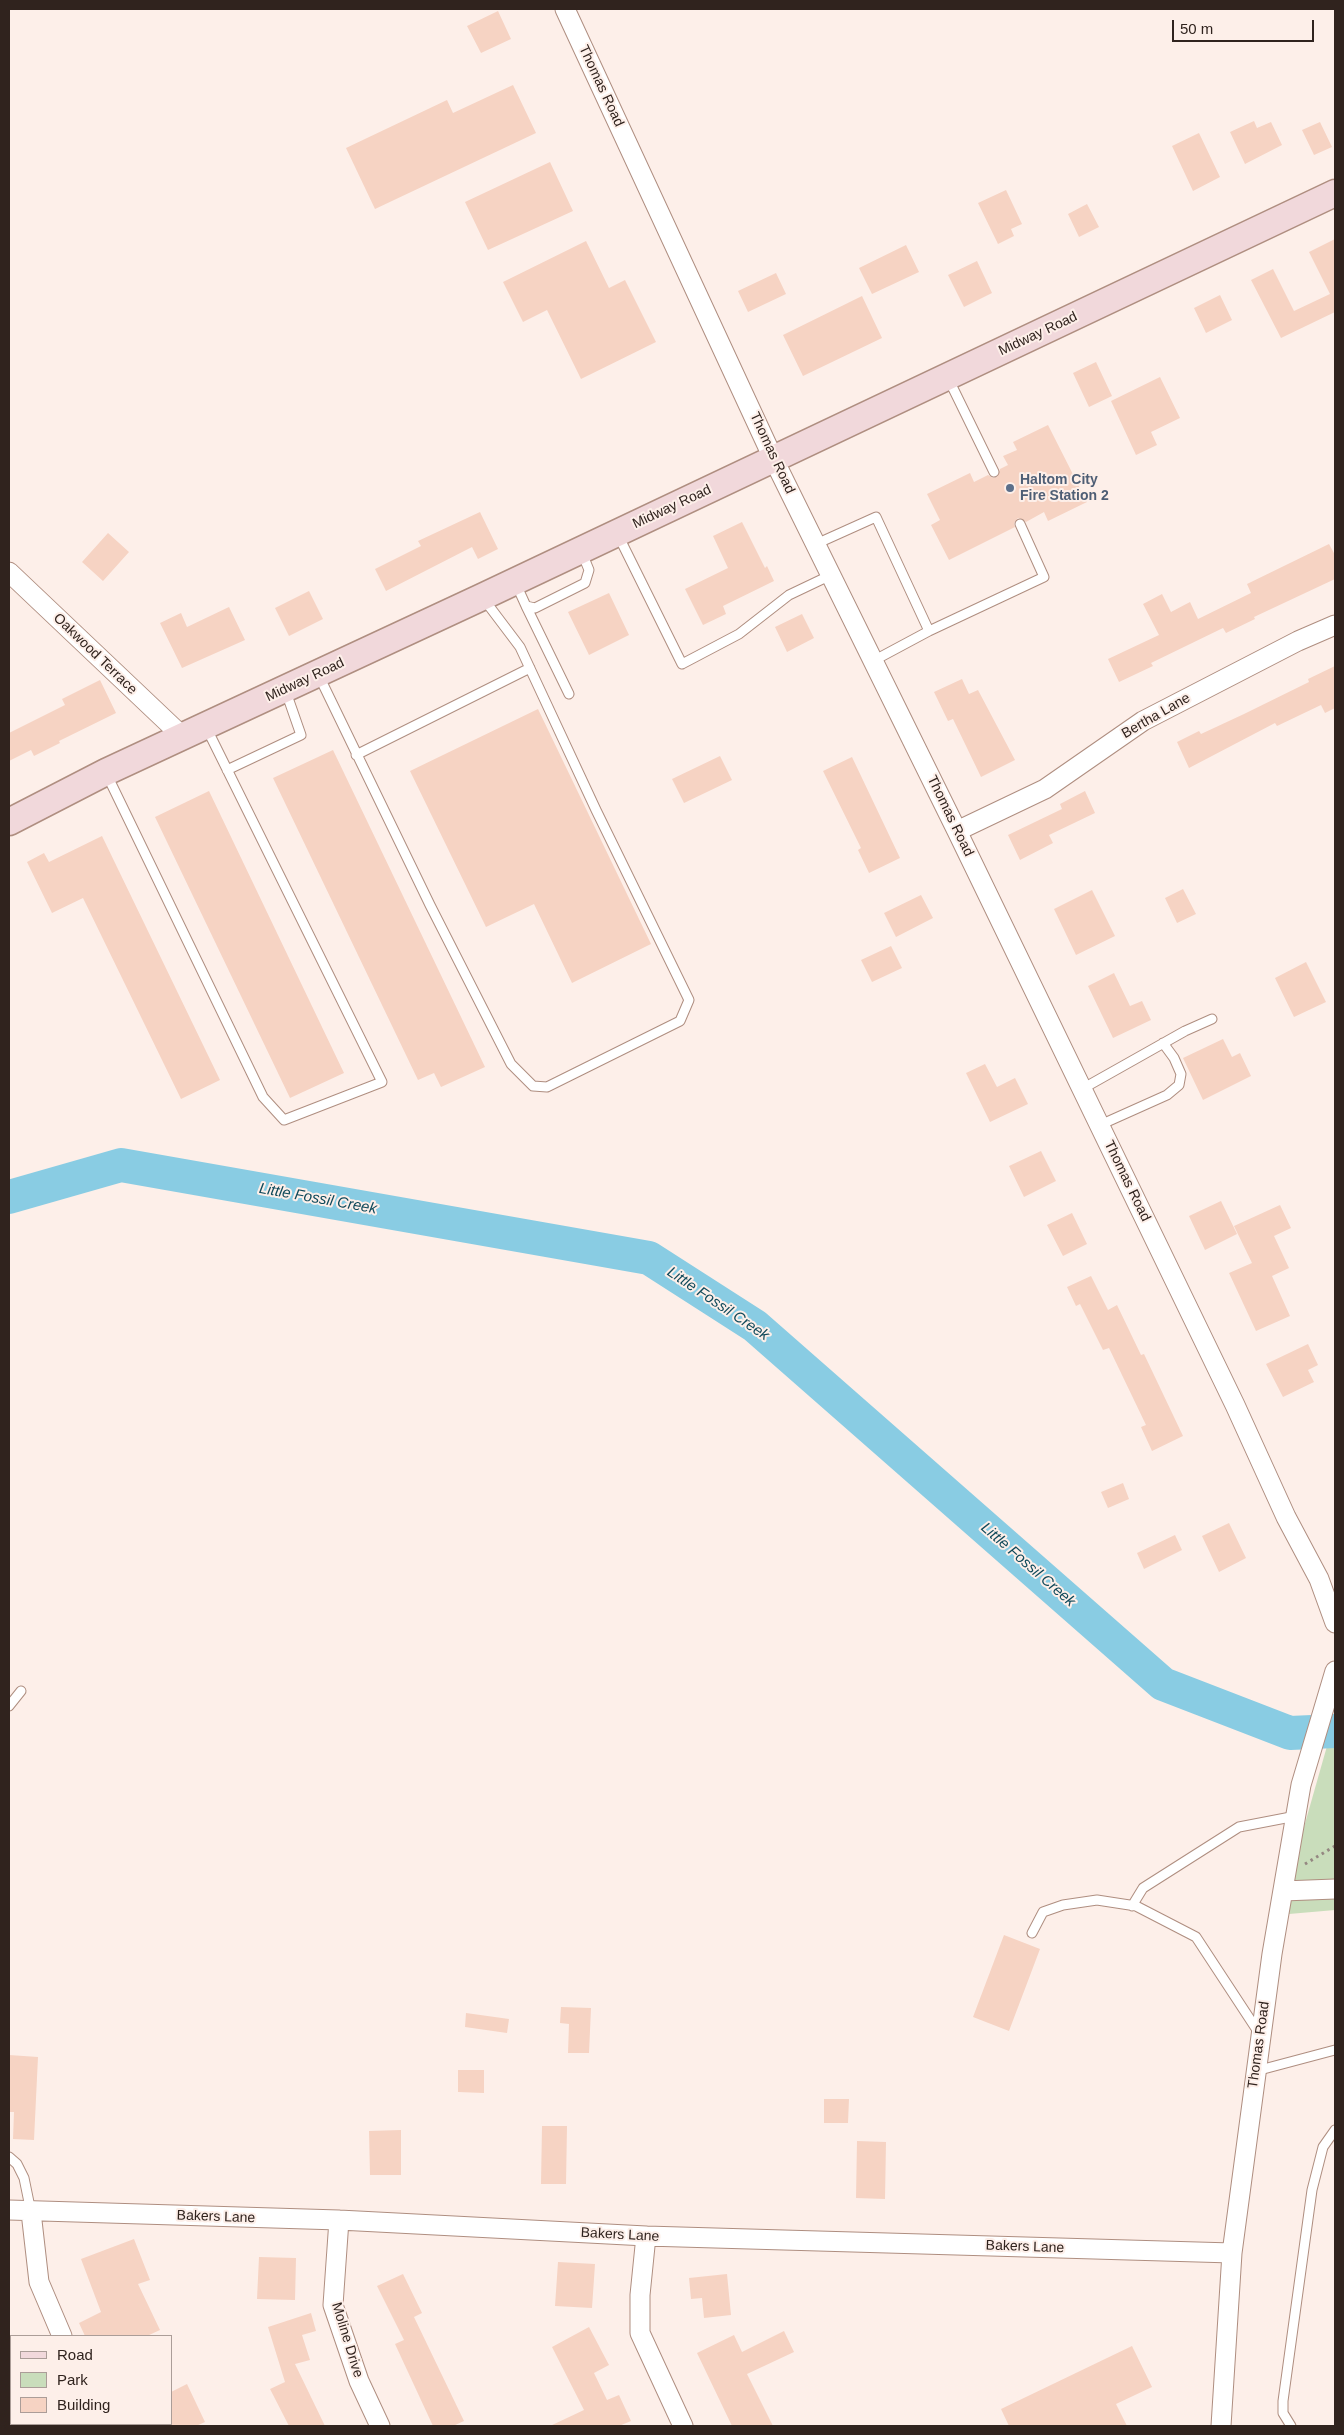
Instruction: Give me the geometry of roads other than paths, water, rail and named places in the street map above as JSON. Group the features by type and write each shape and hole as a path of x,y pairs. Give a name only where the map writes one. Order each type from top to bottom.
{"main road":[{"name":"Midway Road","path":"9,822 106,772 514,582 1335,193"}],"street":[{"name":"Thomas Road","path":"565,9 773,458 1100,1125 1235,1405 1286,1517 1319,1578 1335,1623"},
{"name":"Oakwood Terrace","path":"9,572 182,736"},
{"name":"Bertha Lane","path":"957,831 1045,789 1143,720 1298,641 1335,625"},
{"name":"Thomas Road","path":"1221,2426 1232,2253 1261,2035 1296,1816 1306,1770 1335,1671"},
{"path":"1283,1891 1335,1889"},
{"name":"Bakers Lane","path":"9,2210 339,2220 646,2236 1232,2253"},
{"path":"31,2212 39,2282 62,2335"},
{"name":"Moline Drive","path":"339,2220 334,2305 359,2381 380,2426"},
{"path":"646,2236 640,2295 640,2333 683,2426"}],"lane":[{"path":"947,376 994,472"},
{"path":"816,544 876,516 929,631"},
{"path":"874,661 929,631 1044,577 1020,524"},
{"path":"617,533 682,664 739,634 790,595 831,575"},
{"path":"526,606 536,608 585,583 589,570 581,550"},
{"path":"514,582 569,694"},
{"path":"318,674 356,755 511,1064 533,1086 547,1086 680,1021 689,1000 520,647 482,597"},
{"path":"356,755 530,668"},
{"path":"227,770 301,735 285,689"},
{"path":"106,772 263,1096 284,1120 382,1082 205,726"},
{"path":"1082,1089 1163,1043 1212,1019"},
{"path":"1100,1125 1167,1095 1179,1085 1181,1074 1174,1058 1163,1043"},
{"path":"9,1706 21,1691"},
{"path":"1132,1906 1143,1888 1239,1827 1296,1816"},
{"path":"1032,1934 1044,1912 1063,1905 1097,1900 1132,1906 1196,1937 1261,2035"},
{"path":"1256,2070 1335,2050"},
{"path":"1290,2426 1283,2413 1282,2401 1312,2190 1323,2147 1335,2130"},
{"path":"9,2157 17,2164 24,2178 31,2212"}],"waterway":[{"name":"Little Fossil Creek","path":"9,1197 121,1165 649,1258 755,1326 1163,1684 1290,1733 1335,1731"}],"place":[{"name":"Haltom City Fire Station 2","path":"1010,488"}]}
